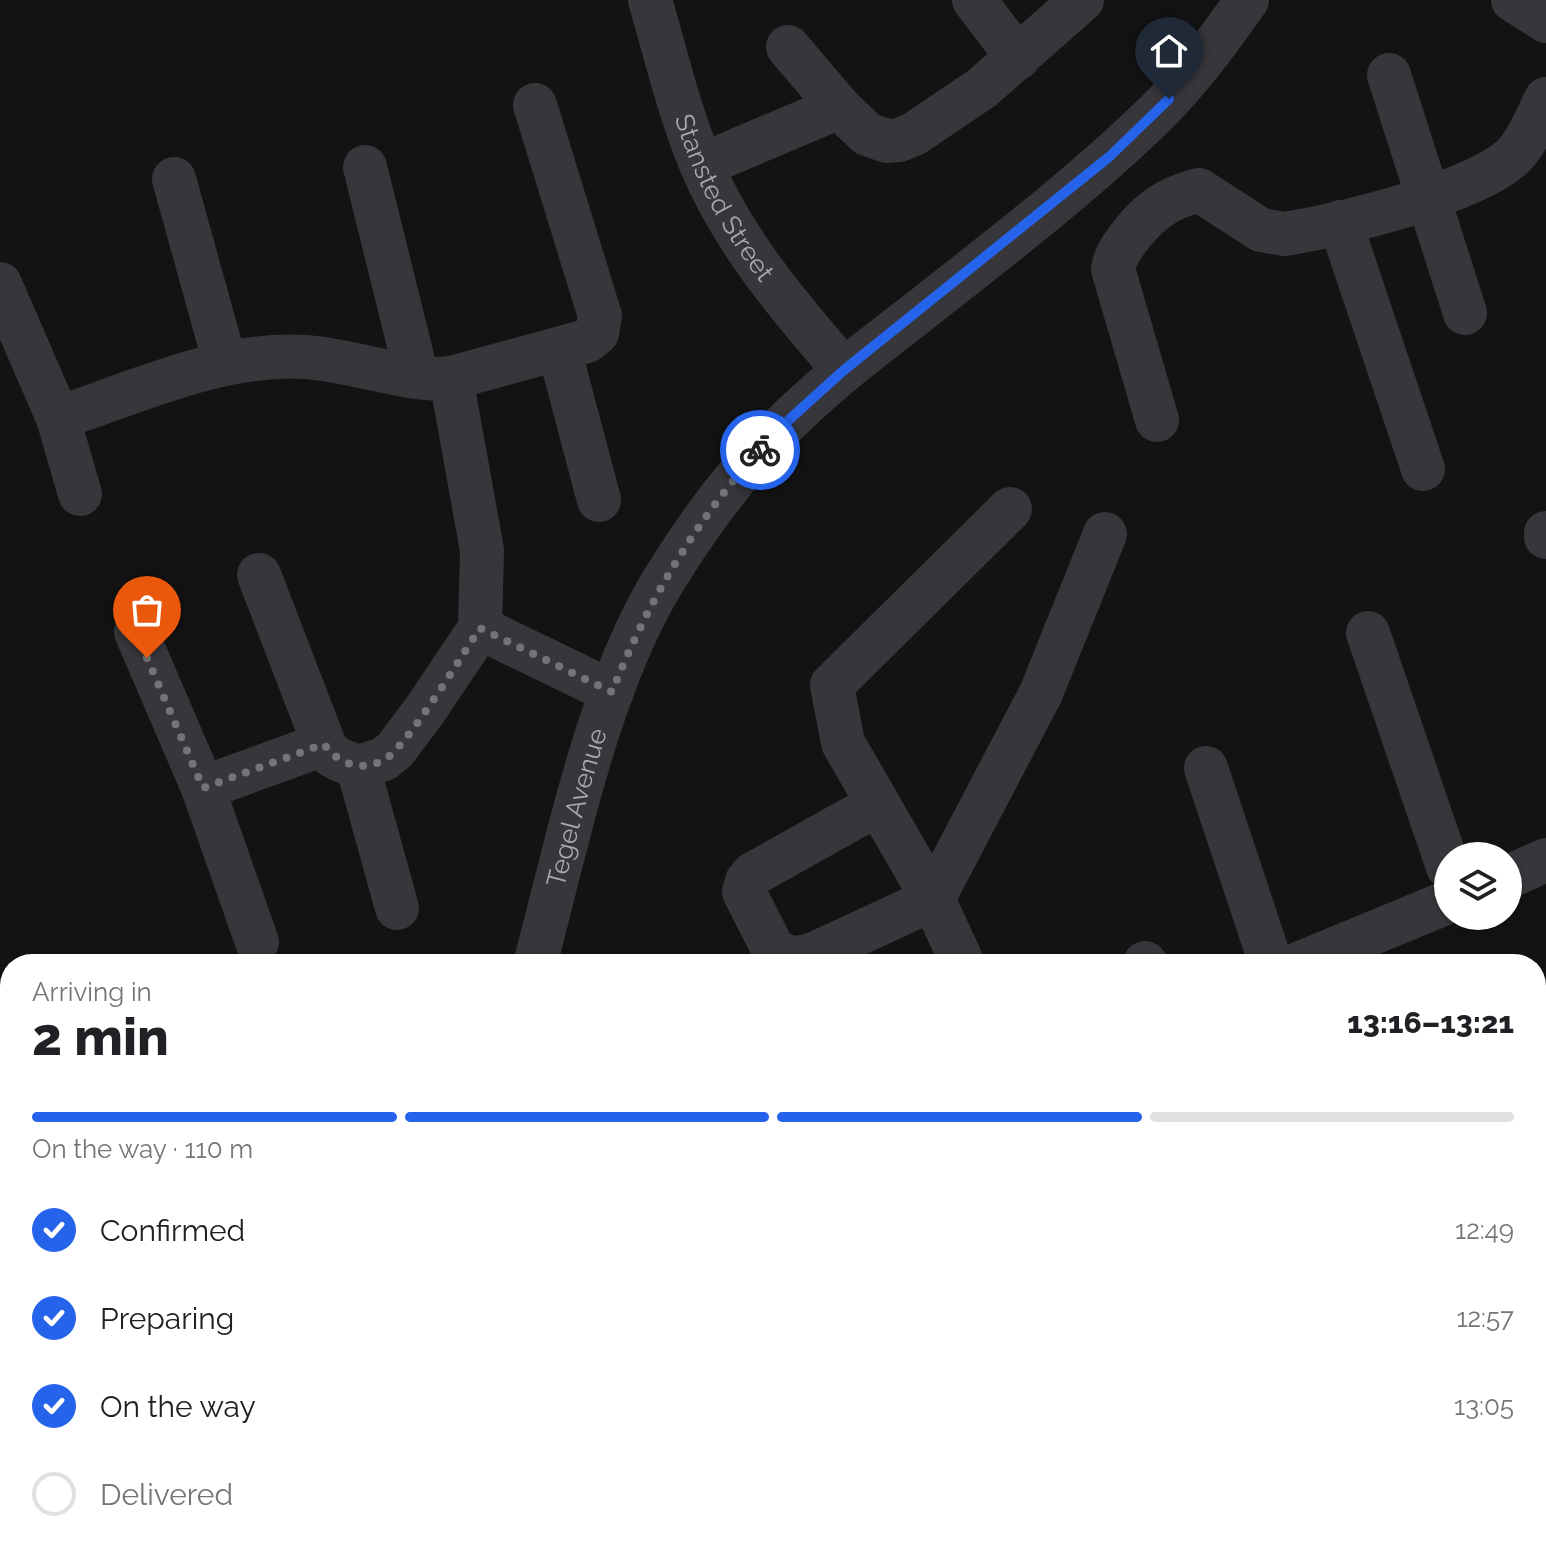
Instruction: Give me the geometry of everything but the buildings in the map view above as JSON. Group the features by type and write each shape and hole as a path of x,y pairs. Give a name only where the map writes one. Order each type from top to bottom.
{"street":[{"name":"Stansted Street","path":"650,0 682,112 702,165 741,240 810,331 844,370"},
{"path":"974,0 1018,58"},
{"path":"788,47 839,107 867,134 887,141 899,140 914,134 982,88 1082,0"},
{"name":"Tegel Avenue","path":"538,954 584,783 612,692 634,637 671,568 729,486 792,417 844,370 1109,157 1157,113 1247,0"},
{"path":"1513,0 1546,21"},
{"path":"1389,75 1465,313"},
{"path":"1157,420 1113,269 1115,257 1141,221 1162,204 1199,190 1261,230 1272,233 1295,232 1427,199 1495,171 1507,162 1518,152 1546,99"},
{"path":"58,418 225,363 303,357 434,377 559,349 591,338 600,327 600,316 535,105"},
{"path":"702,165 839,107"},
{"path":"203,788 341,755 384,759 395,750 480,628 482,550 434,377 365,167"},
{"path":"174,179 225,363"},
{"path":"1340,222 1423,469"},
{"path":"0,284 58,418 80,494"},
{"path":"559,349 599,500"},
{"path":"958,954 933,899 843,743 832,685 1010,509"},
{"path":"814,954 933,899 1041,693 1105,534"},
{"path":"259,575 341,755 397,908"},
{"path":"480,628 612,692"},
{"path":"136,632 203,788 257,942"},
{"path":"1368,633 1439,842"},
{"path":"1206,768 1268,954"},
{"path":"784,954 773,949 744,892 747,881 753,874 878,804"},
{"path":"1522,871 1546,860"},
{"path":"1334,954 1434,908"}],"way so far":[{"path":"147,658 203,788 324,744 331,755 358,767 384,759 395,750 425,710 480,628 612,692 634,637 671,568 729,486 760,450"}],"route":[{"path":"760,450 844,370 1109,157 1169,99"}]}
